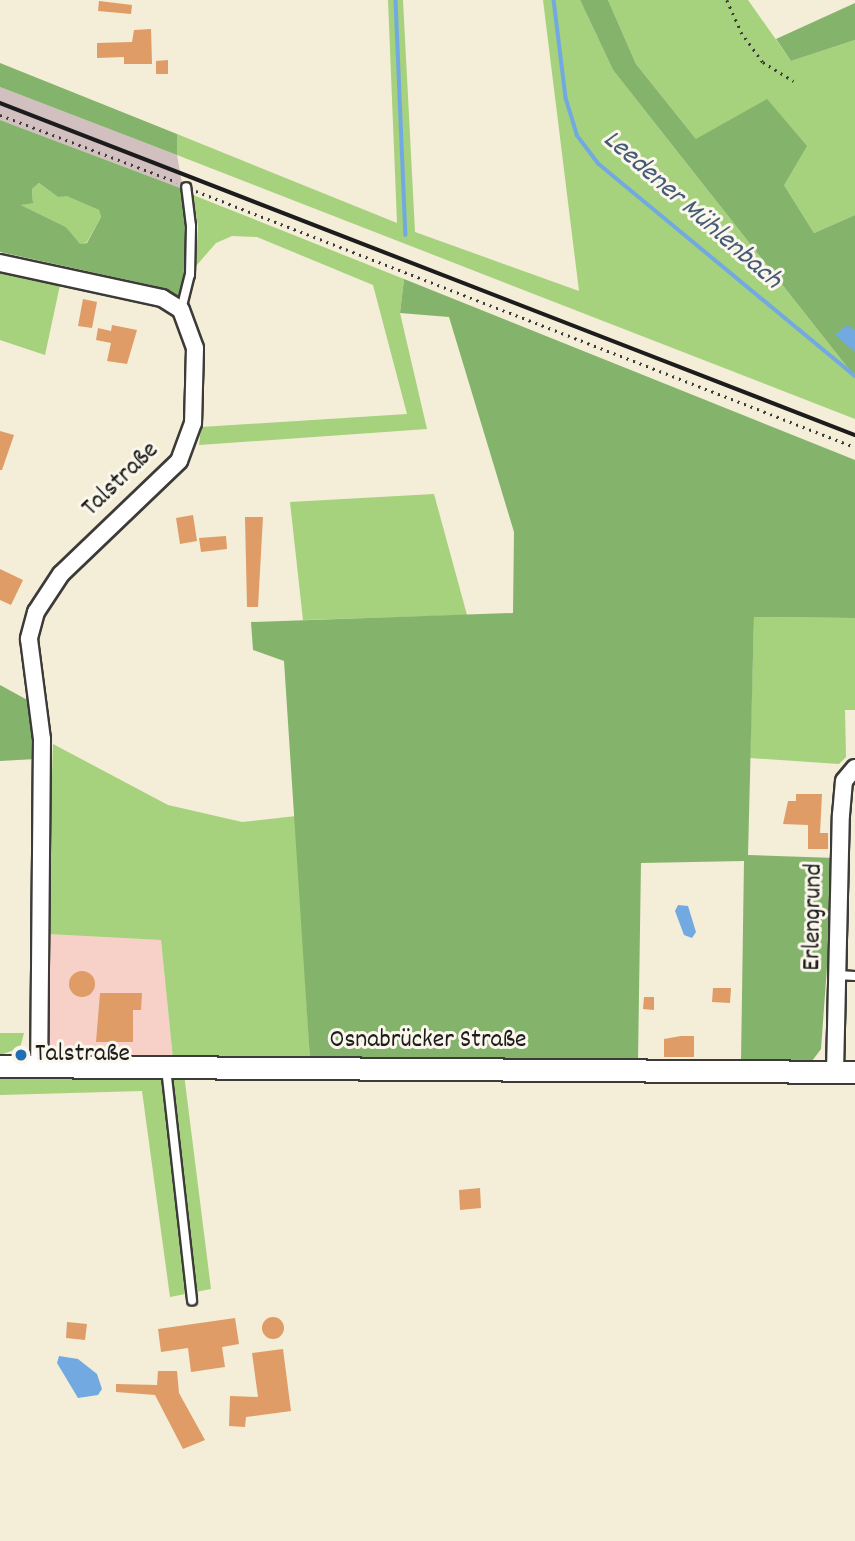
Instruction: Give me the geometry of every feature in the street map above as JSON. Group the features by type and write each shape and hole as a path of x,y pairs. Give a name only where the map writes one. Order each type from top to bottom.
{"main road":[{"name":"Osnabrücker Straße","path":"0,1066 845,1072"}],"street":[{"path":"0,263 162,298 181,310"},
{"name":"Talstraße","path":"39,1066 42,739 29,639 36,612 61,573 162,479 188,444 193,424 195,348 181,310"},
{"name":"Erlengrund","path":"845,1072 837,975 841,815 844,781 855,768"}],"lane":[{"path":"181,310 190,275 191,226 187,187"},
{"path":"837,975 855,976"},
{"path":"166,1067 192,1301"}],"path":[{"path":"727,0 741,32 763,62 793,81"},
{"path":"0,115 855,447"}],"shaded area":[{"path":"0,87 177,155 183,189 0,120"},
{"path":"47,934 161,940 173,1059 47,1056"}],"green space":[{"path":"388,0 403,0 415,232 579,291 543,0 580,0 613,70 855,377 855,419 177,155 177,134 397,223"},
{"path":"580,0 608,0 636,64 696,139 767,99 807,146 784,185 814,233 855,215 855,377 613,70"},
{"path":"608,0 748,0 791,61 855,40 855,215 814,233 784,185 696,139 636,64"},
{"path":"855,3 855,40 791,61 776,39"},
{"path":"0,63 177,134 177,155 0,87"},
{"path":"0,120 183,189 188,223 182,293 175,296 155,286 0,252","holes":["39,183 58,197 67,196 99,210 101,217 87,243 80,244 66,227 21,205 33,203 32,189"]},
{"path":"39,183 58,197 67,195 99,210 101,217 87,242 80,245 66,227 21,205 33,201 32,189"},
{"path":"193,195 404,279 400,313 427,429 199,445 201,427 407,414 373,285 257,237 232,236 216,243 196,266 198,226"},
{"path":"0,269 60,285 45,355 0,340"},
{"path":"404,279 855,460 855,618 754,617 748,855 835,858 821,1049 812,1061 741,1061 744,861 641,863 638,1060 310,1060 284,661 253,650 251,622 513,613 514,532 449,317 400,313"},
{"path":"434,494 467,615 303,620 290,502"},
{"path":"754,617 855,618 855,710 845,710 846,757 839,764 750,758"},
{"path":"0,685 31,702 36,759 0,761"},
{"path":"53,744 168,805 242,822 296,816 310,1060 173,1059 161,940 47,934"},
{"path":"0,1033 24,1033 20,1048 0,1055"},
{"path":"0,1074 184,1074 211,1289 170,1297 142,1091 0,1095"}],"water":[{"path":"847,325 855,330 855,352 835,335"},
{"path":"678,905 688,906 696,932 692,938 684,935 675,911"},
{"path":"59,1356 78,1359 97,1374 102,1389 98,1395 78,1398 57,1363"}],"building":[{"path":"99,1 132,5 131,14 98,11"},
{"path":"151,29 152,64 124,64 124,57 97,58 97,43 132,42 134,30"},
{"path":"168,60 168,74 156,74 156,61"},
{"path":"83,299 97,302 92,328 78,326"},
{"path":"112,325 137,330 127,364 107,361 111,343 96,340 98,328 111,331"},
{"path":"0,431 14,435 2,470 0,470"},
{"path":"193,515 197,541 180,544 176,518"},
{"path":"245,517 263,517 258,607 247,607"},
{"path":"226,536 227,549 201,552 199,538"},
{"path":"0,569 23,580 11,605 0,600"},
{"path":"796,794 822,794 820,833 828,833 828,849 808,849 808,825 783,824 788,801 796,801"},
{"path":"82,971 91,975 95,984 91,993 82,997 73,993 69,984 73,975"},
{"path":"713,988 731,988 730,1003 712,1002"},
{"path":"100,993 142,993 141,1010 133,1010 133,1042 96,1042"},
{"path":"644,997 654,997 654,1010 643,1009"},
{"path":"694,1036 694,1057 664,1057 664,1039"},
{"path":"480,1188 481,1208 460,1210 459,1190"},
{"path":"273,1317 281,1320 284,1328 281,1336 273,1339 265,1336 262,1328 265,1320"},
{"path":"235,1318 239,1344 222,1347 225,1367 191,1372 188,1348 161,1352 158,1329"},
{"path":"67,1322 87,1324 85,1340 66,1338"},
{"path":"283,1349 291,1411 246,1417 245,1427 229,1426 230,1396 258,1397 252,1353"},
{"path":"158,1371 177,1371 179,1393 205,1440 183,1449 155,1395 116,1392 116,1384 157,1385"}],"waterway":[{"path":"396,0 406,235"},
{"name":"Leedener Mühlenbach","path":"554,0 566,98 577,135 599,164 855,376"}],"railway":[{"path":"0,103 855,435"}],"place":[{"name":"Talstraße","path":"21,1055"}]}
